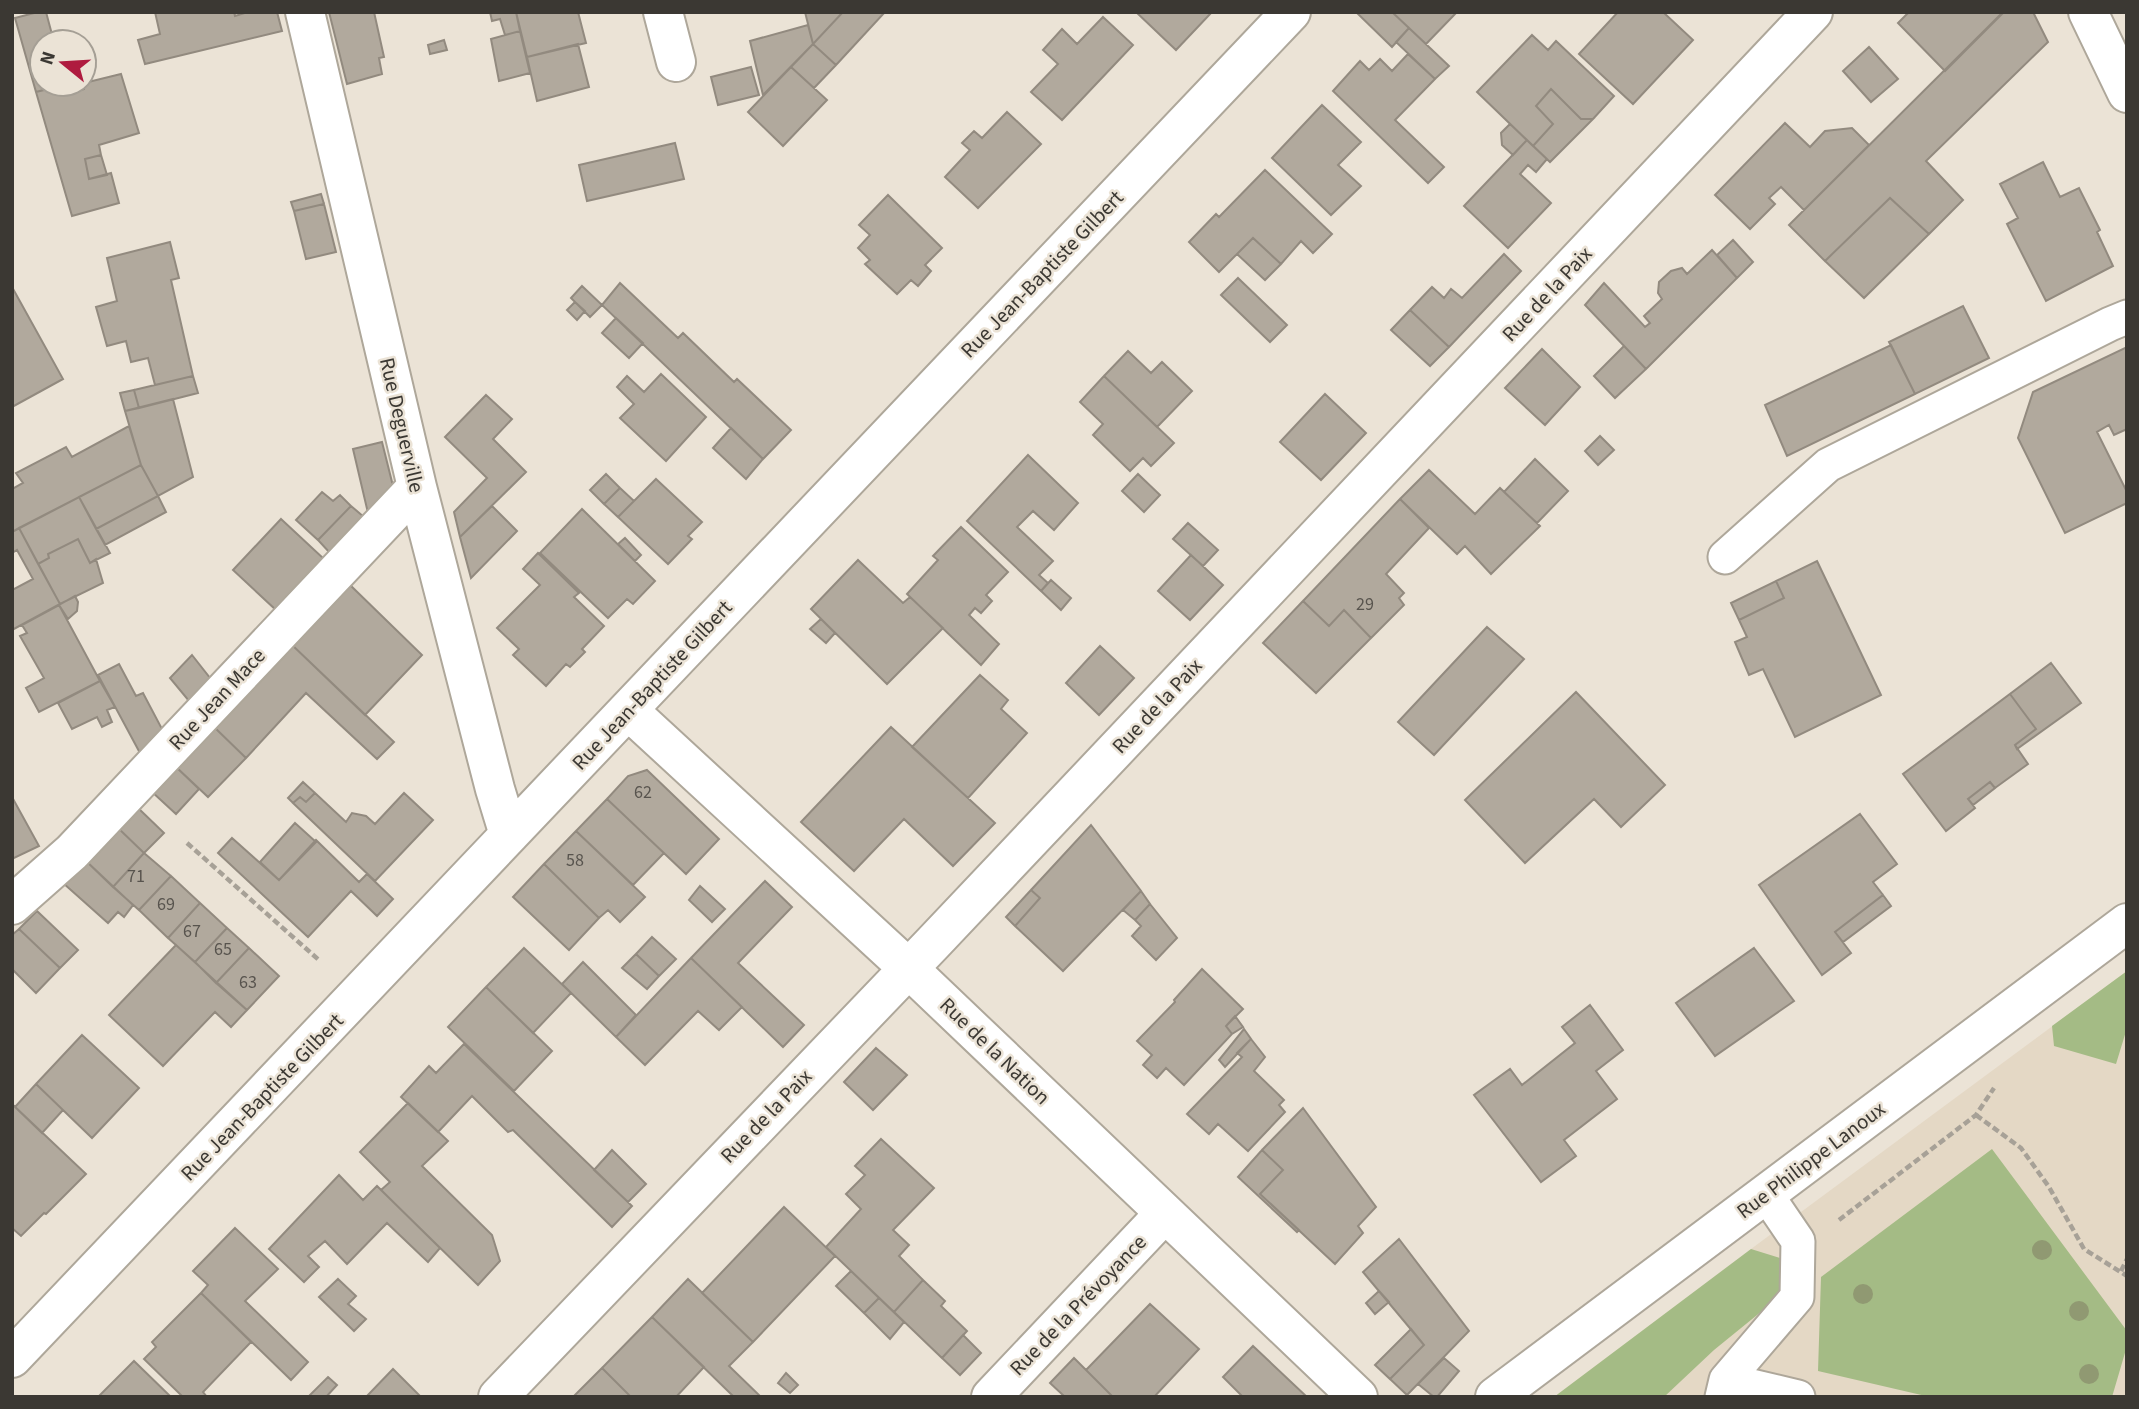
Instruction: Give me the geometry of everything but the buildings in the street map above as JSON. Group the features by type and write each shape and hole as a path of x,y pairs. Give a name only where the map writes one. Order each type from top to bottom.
{"street":[{"name":"Rue Deguerville","path":"305,12 417,488 509,835"},
{"path":"663,12 676,62"},
{"name":"Rue Jean-Baptiste Gilbert","path":"18,1341 359,995 1291,12"},
{"name":"Rue de la Paix","path":"498,1397 1813,12"},
{"path":"2088,12 2127,93"},
{"name":"Rue Jean Mace","path":"12,905 72,852 417,488"},
{"name":"Rue de la Nation","path":"628,710 908,968 1358,1397"},
{"name":"Rue Philippe Lanoux","path":"1495,1397 2127,923"},
{"name":"Rue de la Prévoyance","path":"991,1397 1165,1213"}],"lane":[{"path":"1725,557 1828,465 2127,317"},
{"path":"1724,1388 1797,1297 1798,1241 1766,1194"},
{"path":"1724,1388 1798,1397"}],"path":[{"path":"187,843 359,995"},
{"path":"1798,1241 1836,1222 1976,1115 1996,1084"},
{"path":"1976,1115 2021,1149 2049,1186 2084,1249 2127,1276"},
{"path":"2121,1270 2127,1259"}],"shaded area":[{"path":"2127,971 2127,1397 1554,1397 1751,1249"}],"green space":[{"path":"2127,971 2127,1028 2116,1064 2054,1046 2052,1026"},
{"path":"1992,1149 2127,1331 2127,1346 2112,1397 1930,1397 1818,1371 1821,1277"},
{"path":"1751,1249 1783,1259 1778,1298 1714,1350 1664,1397 1554,1397"}]}
